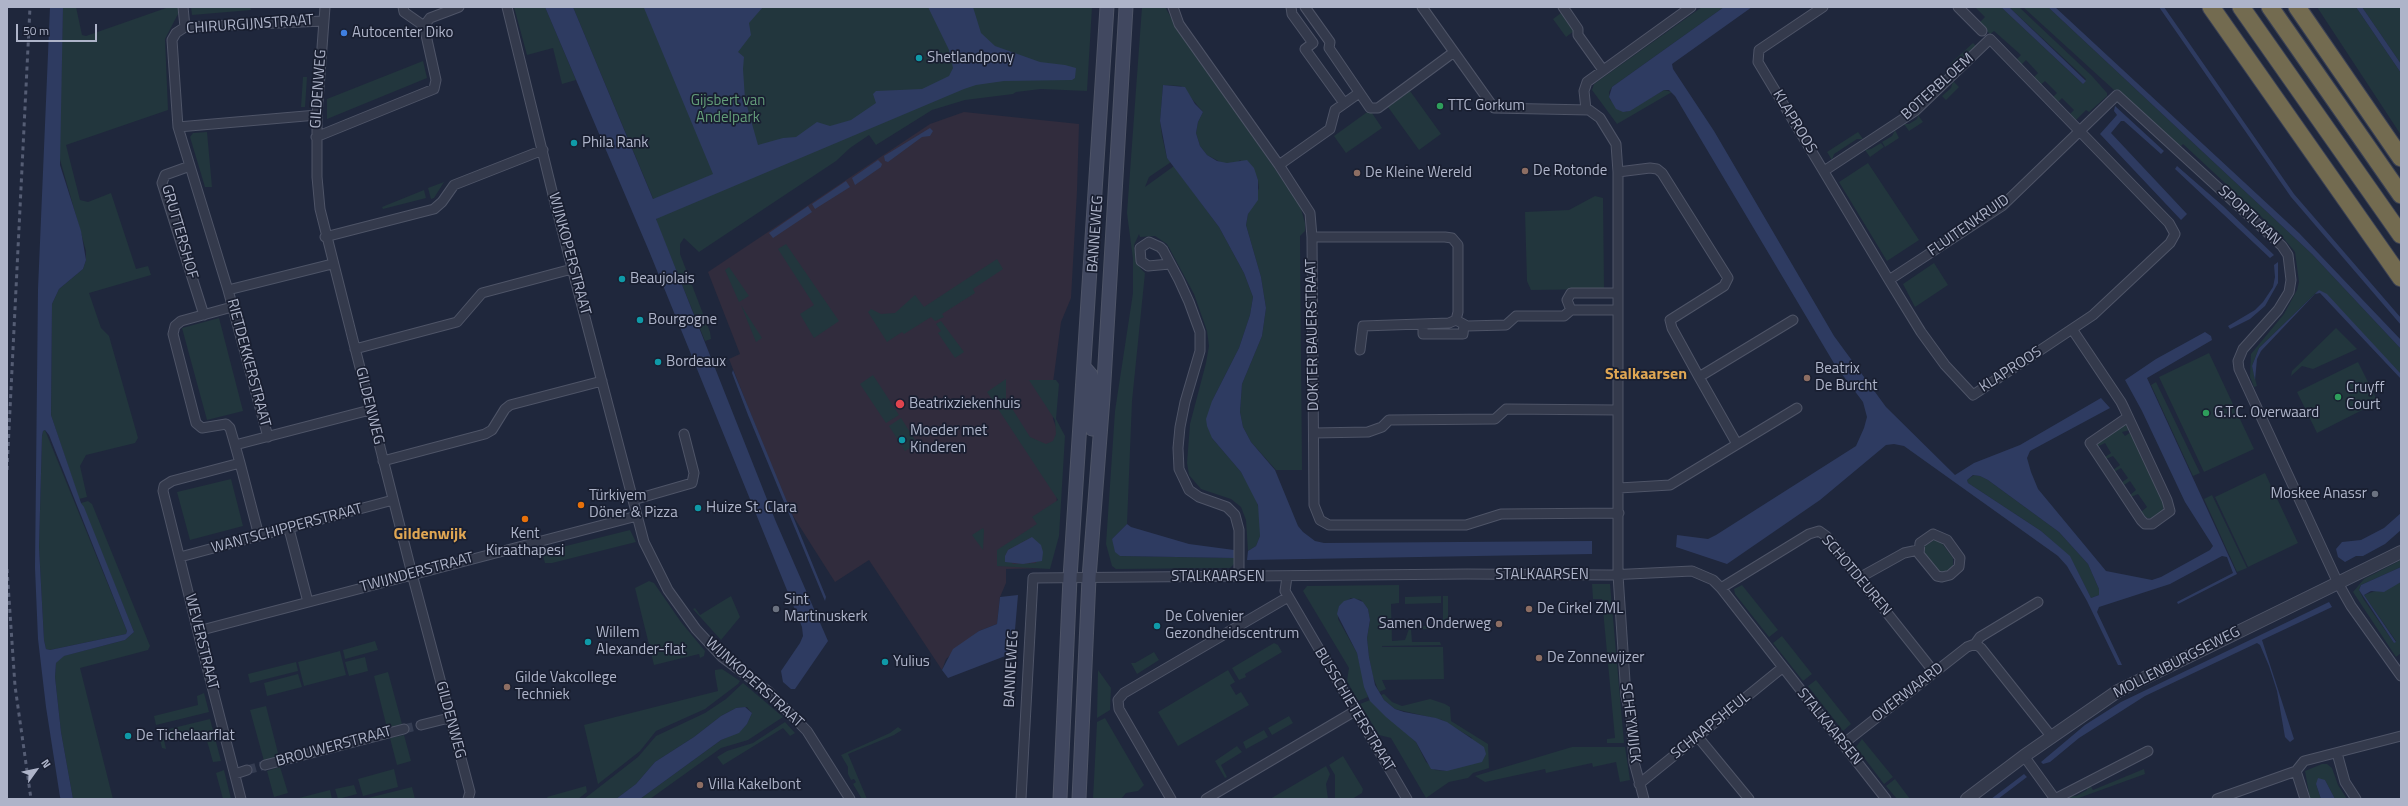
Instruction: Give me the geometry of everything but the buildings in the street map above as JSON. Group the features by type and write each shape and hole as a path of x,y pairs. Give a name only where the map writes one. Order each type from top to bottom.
{"highway":[{"path":"2211,7 2401,278"},
{"path":"2241,7 2401,235"},
{"path":"2270,7 2401,195"},
{"path":"2297,7 2401,158"}],"main road":[{"name":"BANNEWEG","path":"1060,799 1070,578 1107,7"},
{"name":"BANNEWEG","path":"1079,799 1089,578 1098,462 1126,7"},
{"name":"BANNEWEG","path":"1084,367 1091,374 1094,385 1092,430 1098,462"}],"street":[{"path":"183,7 185,27"},
{"name":"GILDENWEG","path":"325,7 316,137 318,193 325,236 449,718 470,792 468,799"},
{"path":"316,137 430,92 435,88 436,80 424,26 404,12 402,7"},
{"path":"424,26 430,18 459,7"},
{"name":"WIJNKOPERSTRAAT","path":"507,7 572,269 644,542 657,570 681,610 718,652 769,692 807,731 850,799"},
{"name":"DOKTER BAUERSTRAAT","path":"1173,7 1179,24 1279,166 1310,213 1312,237 1314,510 1320,520 1329,525 1466,525 1501,514 1619,513"},
{"path":"1291,7 1292,14 1313,43 1305,49 1344,103"},
{"path":"1305,7 1330,42 1329,48 1370,108 1376,109 1454,52"},
{"path":"1422,7 1494,108 1586,109 1585,85 1681,10 1691,7"},
{"path":"1563,7 1578,29 1578,34 1603,70"},
{"name":"KLAPROOS","path":"1823,7 1762,47 1759,50 1757,58 1921,332 1945,365 1973,395 2093,315 2170,243 2175,234 2169,223 1990,39"},
{"path":"1958,7 1982,31"},
{"name":"CHIRURGIJNSTRAAT","path":"178,127 172,40 176,33 185,27 324,21"},
{"name":"BOTERBLOEM","path":"1824,171 1915,111 1990,39"},
{"path":"1279,166 1330,129 1335,110 1360,93"},
{"name":"SPORTLAAN","path":"2080,132 2117,95 2286,250 2291,264 2289,292 2268,321 2250,339 2238,360 2246,388 2338,583"},
{"name":"SCHEYWIJCK","path":"1586,109 1596,114 1612,135 1617,149 1619,488 1618,575 1626,696 1639,784 1644,799"},
{"path":"178,127 317,115"},
{"name":"GRUTTERSHOF","path":"178,127 228,290"},
{"name":"FLUITENKRUID","path":"1889,280 2002,206 2080,132"},
{"path":"325,236 434,209 442,202 454,185 543,150"},
{"name":"GRUTTERSHOF","path":"190,166 166,175 162,185 204,315"},
{"path":"1618,172 1650,168 1657,169 1662,174 1728,278 1724,286 1670,320 1672,328 1737,444"},
{"name":"DOKTER BAUERSTRAAT","path":"1312,237 1452,238 1457,242 1459,249 1458,312 1460,322"},
{"path":"228,290 332,264"},
{"path":"1170,264 1189,302 1200,332 1201,342 1198,360 1185,402 1180,432 1178,453 1181,477 1189,490 1199,497 1221,504 1232,511 1239,524 1239,576"},
{"path":"355,349 457,322 482,293 572,269"},
{"name":"RIETDEKKERSTRAAT","path":"228,290 268,437"},
{"path":"1571,310 1567,300 1571,293 1618,293"},
{"path":"232,307 181,321 175,326 173,334 196,423 202,428 226,424 230,428 259,536"},
{"path":"1360,350 1363,326 1460,322 1506,326 1516,316 1564,316 1571,310 1618,310"},
{"path":"1699,376 1793,320"},
{"path":"1423,324 1423,334 1464,334 1460,322"},
{"path":"2072,329 2121,402 2128,417 2170,507 2168,513 2148,525 2140,520 2090,443 2128,417"},
{"path":"383,461 485,434 492,430 505,409 510,405 602,381"},
{"path":"1619,488 1670,485 1797,408"},
{"name":"DOKTER BAUERSTRAAT","path":"1314,433 1368,432 1382,427 1389,420 1495,419 1506,409 1618,410"},
{"path":"235,446 370,410"},
{"path":"633,500 692,482 694,473 684,434"},
{"name":"WEVERSTRAAT","path":"240,463 165,484 163,491 241,799"},
{"name":"WANTSCHIPPERSTRAAT","path":"180,557 393,500"},
{"name":"TWIJNDERSTRAAT","path":"198,631 637,516"},
{"path":"289,529 308,602"},
{"name":"SCHOTDEUREN","path":"1721,588 1809,534 1819,531 1826,536 1934,672"},
{"path":"1929,536 1942,536 1958,554 1961,561 1959,568 1950,575 1942,577 1937,576 1919,554 1918,550 1920,543 1929,536"},
{"path":"1859,578 1904,553 1918,550"},
{"name":"MOLLENBURGSEWEG","path":"1967,799 2051,736 2118,691 2401,552"},
{"name":"STALKAARSEN","path":"1089,578 1467,574 1618,575 1692,571 1713,580 1721,588 1782,668 1886,799"},
{"name":"BUSSCHIETERSTRAAT","path":"1287,577 1285,591 1288,597 1407,799"},
{"name":"BANNEWEG","path":"1021,799 1033,578 1089,578"},
{"path":"2338,583 2351,606 2401,676"},
{"path":"1171,799 1119,709 1118,700 1124,693 1288,597"},
{"name":"OVERWAARD","path":"1842,744 1934,672 1967,647 1974,644 1980,637 2038,602"},
{"path":"1974,644 1981,648 2051,736"},
{"name":"SCHAAPSHEUL","path":"1639,784 1782,668"},
{"path":"1206,799 1355,711"},
{"path":"421,725 449,718"},
{"name":"BROUWERSTRAAT","path":"265,766 404,729"},
{"path":"2217,799 2296,770 2304,761 2401,736"},
{"path":"1698,737 1749,799"},
{"path":"2024,756 2055,799 2148,751"},
{"path":"2337,753 2343,778 2356,799"},
{"path":"235,774 247,770"},
{"path":"2296,770 2305,799"}],"shaded area":[{"name":"Beatrixziekenhuis","path":"964,112 1079,124 1077,191 1071,298 1061,322 1052,390 1053,419 1058,432 1056,536 1046,568 1006,569 1006,583 1000,597 997,624 979,631 946,659 942,670 869,560 835,582 788,508 729,359 740,354 708,272 930,124"}],"green space":[{"path":"63,7 76,7 82,35 86,36 169,7 178,8 178,14 165,39 168,110 66,145 80,200 88,202 111,193 136,269 148,266 151,275 89,293 101,328 109,336 138,438 135,443 86,455 80,466 87,497 79,499 51,415 52,304 59,289 83,269 86,260 86,251 59,156"},
{"path":"191,7 250,7 251,10 192,15"},
{"path":"514,7 545,7 576,80 562,84 553,48 527,55"},
{"name":"Gijsbert van Andelpark","path":"573,7 1092,7 1087,91 1041,89 1016,92 1013,94 965,100 932,110 876,145 869,135 850,148 836,161 699,252 684,238 680,244 680,254 710,332 711,339 705,341 656,221 657,217 660,215"},
{"path":"1142,7 1165,7 1176,26 1300,205 1305,223 1305,231 1300,236 1302,470 1276,470 1251,442 1243,427 1240,412 1242,384 1262,336 1266,308 1261,277 1246,225 1248,214 1259,188 1258,180 1256,175 1240,160 1237,163 1222,163 1207,155 1200,146 1196,133 1198,122 1203,112 1181,86 1163,85 1160,121 1167,158 1171,162 1149,177 1145,187 1174,166 1219,227 1244,273 1253,297 1250,315 1239,348 1212,401 1212,438 1241,472 1255,496 1260,513 1260,536 1256,546 1248,551 1246,520 1241,507 1231,499 1201,489 1189,475 1187,463 1190,424 1206,363 1209,346 1207,331 1194,294 1167,244 1155,236 1140,237 1139,234 1134,245 1135,252 1140,268 1145,273 1132,401 1127,524 1112,539 1120,556 1234,558 1234,564 1230,568 1116,569 1112,566 1106,544 1115,411 1133,293 1133,259 1127,213"},
{"path":"1702,7 1724,7 1612,87 1609,92 1610,100 1626,112 1664,90 1672,92 1617,124 1592,90 1594,84"},
{"path":"1975,7 2001,7 2083,84 2086,79 2009,7 2019,7 2092,76 2107,93 2107,96 2089,112 2086,110 2074,122 2068,116 2074,110 2062,98 2056,104 2051,99 2057,93 2045,81 2039,86 2032,79 2038,73 2026,60 2020,66 2015,61 2021,55 1994,31 1990,34 1979,23 1985,17"},
{"path":"2023,7 2048,7 2312,254 2401,349 2401,374 2319,290 2259,348 2252,366 2257,386 2254,387 2250,377 2251,354 2284,314 2297,290 2299,282 2295,252 2281,235 2183,144 2181,146 2171,142"},
{"path":"2317,7 2356,7 2401,73 2401,135"},
{"path":"2362,7 2401,7 2401,64"},
{"path":"1561,13 1574,31 1566,37 1553,19"},
{"path":"1973,43 1976,46 1953,68 1950,64"},
{"path":"423,61 427,78 327,119 327,99"},
{"path":"303,77 307,77 305,107 301,107"},
{"path":"1953,81 1959,87 1946,100 1942,96 1951,88"},
{"path":"1410,91 1441,134 1419,150 1388,107"},
{"path":"1370,110 1382,128 1346,153 1334,136"},
{"path":"1918,115 1923,122 1909,131 1904,124 1909,124 1917,119"},
{"path":"1895,130 1899,138 1885,147 1882,142 1892,136"},
{"path":"207,132 212,187 205,187 190,137 193,133"},
{"path":"1858,132 1863,139 1857,139 1834,154 1832,160 1827,152"},
{"path":"1881,143 1884,147 1870,157 1865,150 1871,149"},
{"path":"1868,163 1919,240 1887,261 1839,182"},
{"path":"444,182 434,198 431,199 428,188"},
{"path":"424,190 426,198 383,209 382,207"},
{"path":"1595,196 1603,198 1604,289 1531,290 1527,281 1525,212 1569,210"},
{"path":"786,244 839,321 814,338 800,314 814,305 778,249"},
{"path":"997,259 1003,269 973,289 975,293 942,314 944,317 935,321 931,317 904,334 902,332 887,342 868,312 871,309 881,314 895,313 915,295 924,307"},
{"path":"1934,263 1948,285 1915,307 1903,284"},
{"path":"729,267 749,296 739,302 725,270"},
{"path":"741,305 762,338 756,342"},
{"path":"219,318 243,411 207,420 182,328"},
{"path":"941,321 964,352 955,358 938,333 941,331 936,324"},
{"path":"2336,328 2357,349 2313,369 2302,366 2291,376 2292,371"},
{"name":"G.T.C. Overwaard","path":"2209,353 2254,449 2204,472 2159,377"},
{"name":"Cruyff Court","path":"2358,362 2378,402 2317,433 2297,392"},
{"path":"873,375 899,415 886,423 860,384"},
{"path":"1006,379 1006,399 1030,437 1046,444 1053,441 1056,434 1055,420 1029,380 1056,380 1059,384 1056,419 1065,436 1059,536 1050,569 997,566 997,550 1037,524 1032,517 1058,500 987,392","holes":["1032,537 1036,563 1013,564 1005,556 1008,550"]},
{"path":"2156,382 2200,473 2193,476 2151,385"},
{"path":"901,418 917,443 905,451 889,426"},
{"path":"2124,425 2130,430 2122,432 2125,436 2131,432 2164,503 2163,510 2154,518 2147,518 2141,512 2147,507 2138,494 2131,497 2130,495 2136,490 2130,481 2124,485 2121,483 2128,478 2121,468 2114,472 2113,470 2120,465 2113,456 2106,459 2105,457 2111,453 2105,443 2097,447 2098,442"},
{"path":"45,430 127,631 126,634 50,650 46,649 44,640 39,547 42,436 43,431"},
{"path":"2265,473 2298,543 2248,567 2215,497"},
{"path":"1974,475 1988,480 2059,532 2088,564 2099,589 2099,595 2091,598 2070,557 2041,531 1968,483 1967,480"},
{"path":"231,479 243,526 190,540 177,492"},
{"path":"2212,495 2247,568 2237,572 2204,499"},
{"path":"88,501 92,504 150,646 148,650 80,668 113,799 73,799 61,732 55,677 56,663 63,656 125,640 134,632 81,503"},
{"path":"983,528 984,530 983,550 972,535"},
{"path":"630,530 636,542 552,563 545,563 542,552"},
{"path":"1936,539 1941,542 1953,558 1953,566 1946,572 1939,572 1923,553 1923,547"},
{"path":"2401,560 2401,567 2361,585 2359,590 2364,600 2394,643 2396,641 2364,595 2401,582 2401,653 2396,657 2353,592 2364,579"},
{"path":"649,581 654,583 681,622 705,651 704,656 700,658 699,654 654,665 635,588"},
{"path":"1592,584 1610,584 1624,743 1607,743 1607,739 1615,738 1602,599 1593,599"},
{"path":"1399,585 1399,603 1391,604 1392,641 1405,640 1410,626 1415,626 1415,629 1411,629 1412,642 1440,642 1441,645 1382,647 1443,647 1444,679 1382,680 1386,689 1379,692 1373,677 1369,657 1367,638 1370,621 1368,609 1361,600 1351,598 1339,606 1338,619 1357,653 1368,697 1358,701 1347,681 1349,668 1303,591 1307,586"},
{"path":"1742,585 1778,630 1769,637 1735,594 1734,589"},
{"path":"731,596 740,617 721,640 693,609 695,608 700,615"},
{"path":"1441,596 1441,603 1405,604 1405,597"},
{"path":"1443,596 1448,596 1448,627 1446,629 1418,629 1418,626 1443,626"},
{"path":"1782,636 1812,674 1803,681 1773,643"},
{"path":"375,641 378,650 345,659 343,650"},
{"path":"1274,643 1278,645 1282,652 1245,674 1246,677 1239,680 1232,668"},
{"path":"340,651 346,675 304,686 298,662"},
{"path":"1154,652 1159,660 1137,674 1131,663 1135,663"},
{"path":"365,657 368,671 349,676 345,662"},
{"path":"296,662 298,671 250,683 248,674"},
{"path":"722,669 740,681 738,684 705,709 656,731 640,751 598,784 584,725 718,691 715,670"},
{"path":"1098,670 1111,688 1110,710 1097,718"},
{"path":"1228,670 1235,682 1230,685 1236,695 1241,692 1249,705 1178,746 1158,712"},
{"path":"388,672 402,724 387,728 374,676"},
{"path":"298,674 302,687 267,696 264,683"},
{"path":"1816,680 1851,724 1843,731 1808,686"},
{"path":"743,683 783,717 748,740 721,748 650,799 640,799 721,740 740,731 747,724 752,713 747,707 736,708 721,716 694,737 655,762 636,784 616,799 584,799 638,757 656,736 705,713 726,699"},
{"path":"204,693 209,712 156,725 154,716 198,705 197,696"},
{"path":"1384,694 1392,702 1402,706 1430,699 1450,707 1451,721 1488,744 1489,768 1473,773 1468,778 1449,782 1426,798 1391,738 1379,735 1360,704 1370,700 1416,742 1426,762 1435,770 1447,771 1472,738 1442,720 1395,709 1384,700 1381,695"},
{"path":"266,706 279,757 264,761 250,710"},
{"path":"1289,716 1293,723 1272,735 1268,728"},
{"path":"1105,718 1144,785 1138,791 1126,793 1121,799 1093,799 1097,722"},
{"path":"210,719 221,761 213,762 204,730 164,740 166,749 162,748 160,740 167,738 166,734 170,733 169,729"},
{"path":"785,722 795,733 790,736 783,728 723,765 717,757 727,751 753,743"},
{"path":"898,727 902,730 894,735 848,754 867,799 862,799 853,784 856,782 854,779 851,780 848,774 848,767 841,755 890,733"},
{"path":"1264,730 1268,737 1246,749 1243,742"},
{"path":"404,735 411,761 397,765 390,738"},
{"path":"1862,739 1893,777 1884,784 1856,747"},
{"path":"1237,746 1242,752 1221,765 1227,777 1225,778 1215,761"},
{"path":"1572,747 1625,747 1630,780 1620,782 1616,762 1593,767 1592,763 1546,773 1545,769 1485,782 1475,776"},
{"path":"1343,756 1363,789 1362,793 1352,799 1335,799 1335,775 1329,765"},
{"path":"2322,764 2327,764 2332,768 2338,785 2347,799 2335,799 2325,780 2316,784 2321,799 2310,799 2305,771"},
{"path":"1326,766 1330,774 1326,784 1328,799 1270,799"},
{"path":"280,767 288,793 274,797 267,771"},
{"path":"394,769 398,787 363,796 358,779"},
{"path":"2144,769 2145,774 2076,799 2070,799 2069,796 2076,796 2087,790 2087,786 2090,785 2093,790"},
{"path":"224,770 231,799 223,799 216,773"},
{"path":"1895,779 1910,799 1897,799 1886,786"},
{"path":"354,785 357,794 338,799 335,789"},
{"path":"586,786 587,792 578,799 548,799 547,797"},
{"path":"412,787 415,799 364,799"},
{"path":"330,790 332,799 295,799"}],"water":[{"path":"50,7 63,7 60,165 81,231 86,260 83,269 59,289 52,304 51,415 81,503 84,507 134,632 125,640 64,656 56,663 55,677 61,732 73,799 61,799 60,797 46,707 38,639 35,568 38,289","holes":["45,430 49,435 127,631 126,634 50,650 46,649 44,640 39,547 43,431"]},
{"path":"545,7 573,7 653,199 713,174 644,8 645,7 763,7 749,23 751,35 738,52 744,57 743,69 745,99 758,145 783,138 796,137 817,122 830,126 851,120 876,103 873,94 876,91 922,89 949,76 953,68 949,50 928,7 973,7 981,33 995,46 1040,62 1076,68 1075,78 1072,80 1004,81 976,85 964,89 656,219 776,522 828,641 795,689 791,689 783,682 781,671 800,643 803,636 802,627 649,251"},
{"path":"1724,7 1752,7 1672,64 1673,69 1714,131 1834,336 1886,407 1955,475 1974,463 2020,445 2101,398 2110,408 2030,451 2027,458 2038,489 2106,571 2152,580 2161,577 2210,550 2213,546 2185,502 2142,411 2125,380 2156,359 2205,332 2211,336 2212,340 2147,378 2237,574 2178,604 2177,602 2233,573 2227,557 2222,556 2170,584 2099,607 2097,612 2122,665 2118,665 2087,601 2067,566 2058,556 1904,446 1894,444 1886,445 1820,500 1727,564 1676,547 1677,535 1708,539 1856,446 1867,417 1863,402 1835,365 1675,96 1669,90 1664,90 1630,111 1623,112 1616,109 1609,97 1612,87","holes":["1973,475 1980,476 1988,480 2059,532 2088,564 2099,589 2099,595 2091,598 2070,556 2041,531 1968,483 1967,480"]},
{"path":"2001,7 2009,7 2086,81 2083,84"},
{"path":"2048,7 2055,7 2299,233 2401,340 2401,349 2312,254"},
{"path":"2159,7 2164,7 2294,194 2401,318 2401,325 2291,197"},
{"path":"2356,7 2362,7 2401,64 2401,73"},
{"path":"1163,85 1185,87 1195,104 1203,112 1198,122 1196,133 1200,146 1207,155 1217,161 1227,163 1247,160 1254,168 1258,180 1258,200 1248,214 1246,225 1261,277 1266,308 1262,336 1242,384 1240,412 1243,427 1251,442 1275,470 1298,526 1303,532 1315,541 1324,543 1592,541 1592,554 1247,560 1248,551 1256,546 1260,536 1258,505 1241,472 1212,438 1206,419 1212,401 1239,348 1250,315 1253,297 1244,273 1219,227 1167,158 1160,121"},
{"path":"2115,106 2164,151 2161,154 2124,121 2121,121 2111,133 2187,214 2181,220 2100,134 2117,115 2114,111"},
{"path":"930,128 933,131 930,136 922,137 888,162 885,161 884,156"},
{"path":"878,160 882,164 881,167 855,185 852,178"},
{"path":"2177,166 2223,206 2274,255 2270,258 2175,169"},
{"path":"846,181 850,187 815,209 812,204"},
{"path":"808,206 812,212 773,238 769,233"},
{"path":"2278,262 2278,283 2265,306 2250,319 2230,329 2228,326 2255,310 2263,302 2273,287 2275,277 2274,265"},
{"path":"2319,290 2327,294 2401,374 2401,379 2320,293 2315,294 2261,351 2257,359 2255,380 2252,366 2259,348"},
{"path":"733,370 826,597 825,601 748,415 732,373"},
{"path":"2401,513 2401,530 2385,544 2363,556 2356,556 2345,562 2338,557 2336,549 2342,542 2361,540 2384,528"},
{"path":"1127,524 1131,527 1189,544 1234,550 1234,558 1120,556 1115,552 1112,539"},
{"path":"1032,537 1041,545 1043,552 1042,561 1023,564 1005,562 1005,556 1008,550"},
{"path":"2401,567 2401,582 2384,592 2371,591 2364,595 2396,642 2394,643 2359,590 2361,585"},
{"path":"1018,595 1013,653 948,678 942,670 953,649 979,631 997,624 1000,597"},
{"path":"1354,598 1363,602 1368,609 1370,620 1367,638 1369,657 1375,685 1384,700 1395,709 1436,718 1447,722 1484,747 1486,754 1482,762 1447,771 1431,769 1416,742 1386,717 1370,701 1364,687 1357,653 1337,614 1339,606 1344,601"},
{"path":"2329,602 2332,607 2262,640 2294,739 2290,742 2285,737 2277,691 2269,666 2260,645 2257,643 2145,696 2079,738 2050,762 2043,764 2041,762 2085,725 2121,702"},
{"path":"745,707 752,713 747,724 739,733 721,740 640,799 616,799 636,784 655,762 694,737 721,716 736,708"},
{"path":"2024,774 2027,777 1998,799 1991,799"},
{"path":"2318,778 2325,780 2335,799 2321,799 2316,784"}],"tunnel":[{"path":"404,729 421,725"},
{"path":"247,770 265,765"}],"railway":[{"path":"7,470 30,7"},
{"path":"7,569 15,686 31,799"}],"place":[{"name":"Autocenter Diko","path":"344,33"},
{"name":"Shetlandpony","path":"919,58"},
{"name":"TTC Gorkum","path":"1440,106"},
{"name":"Phila Rank","path":"574,143"},
{"name":"De Rotonde","path":"1525,171"},
{"name":"De Kleine Wereld","path":"1357,173"},
{"name":"Beaujolais","path":"622,279"},
{"name":"Bourgogne","path":"640,320"},
{"name":"Bordeaux","path":"658,362"},
{"name":"Beatrix De Burcht","path":"1807,378"},
{"name":"Cruyff Court","path":"2338,397"},
{"name":"Beatrixziekenhuis","path":"900,404"},
{"name":"G.T.C. Overwaard","path":"2206,413"},
{"name":"Moeder met Kinderen","path":"902,440"},
{"name":"Moskee Anassr","path":"2375,494"},
{"name":"Türkiyem Döner & Pizza","path":"581,505"},
{"name":"Huize St. Clara","path":"698,508"},
{"name":"Kent Kiraathapesi","path":"525,519"},
{"name":"Sint Martinuskerk","path":"776,609"},
{"name":"De Cirkel ZML","path":"1529,609"},
{"name":"Samen Onderweg","path":"1499,624"},
{"name":"De Colvenier Gezondheidscentrum","path":"1157,626"},
{"name":"Willem Alexander-flat","path":"588,642"},
{"name":"De Zonnewijzer","path":"1539,658"},
{"name":"Yulius","path":"885,662"},
{"name":"Gilde Vakcollege Techniek","path":"507,687"},
{"name":"De Tichelaarflat","path":"128,736"},
{"name":"Villa Kakelbont","path":"700,785"}],"district":[{"name":"Stalkaarsen","path":"1646,375"},
{"name":"Gildenwijk","path":"430,535"}]}
